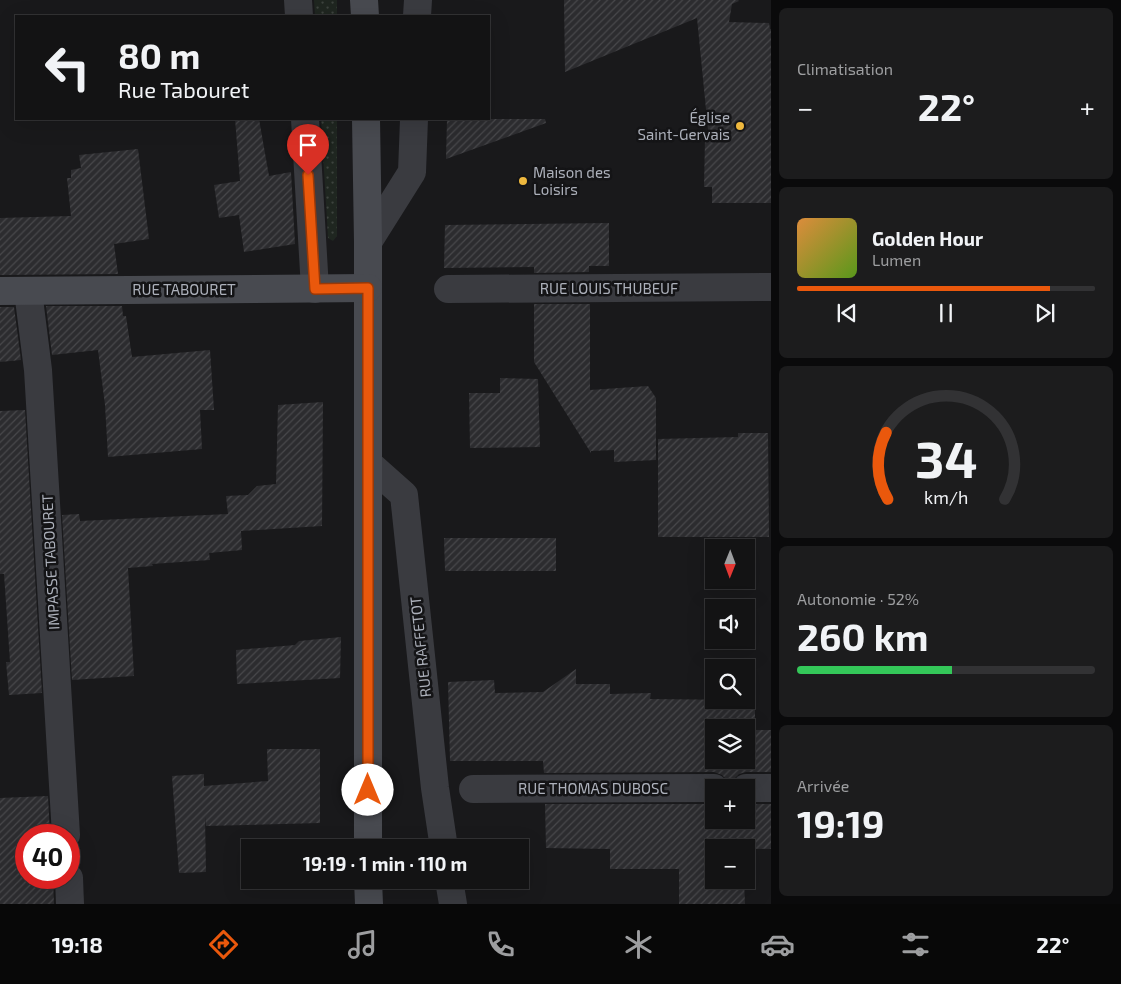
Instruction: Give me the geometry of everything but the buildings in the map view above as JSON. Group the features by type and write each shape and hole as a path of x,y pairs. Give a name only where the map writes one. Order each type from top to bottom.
{"street":[{"path":"298,0 299,15"},
{"path":"364,0 365,15"},
{"path":"417,15 418,0"},
{"path":"305,120 315,289"},
{"path":"366,120 368,242 368,839"},
{"path":"368,242 412,172 414,120"},
{"name":"RUE LOUIS THUBEUF","path":"448,289 771,287"},
{"name":"RUE TABOURET","path":"0,291 368,288"},
{"name":"IMPASSE TABOURET","path":"28,290 38,370 65,824"},
{"name":"RUE RAFFETOT","path":"368,463 404,495 434,778 443,839"},
{"name":"RUE THOMAS DUBOSC","path":"473,789 705,788"},
{"path":"755,788 771,788"},
{"path":"69,889 70,904"},
{"path":"368,889 369,904"},
{"path":"450,889 453,904"}],"shaded area":[{"path":"314,0 337,0 337,15 315,15"},
{"path":"321,120 337,120 337,236 333,241 328,238"}],"place":[{"name":"Église Saint-Gervais","path":"740,126"},
{"name":"Maison des Loisirs","path":"523,181"}],"route":[{"path":"308,175 315,289 368,288 368,790"}]}
